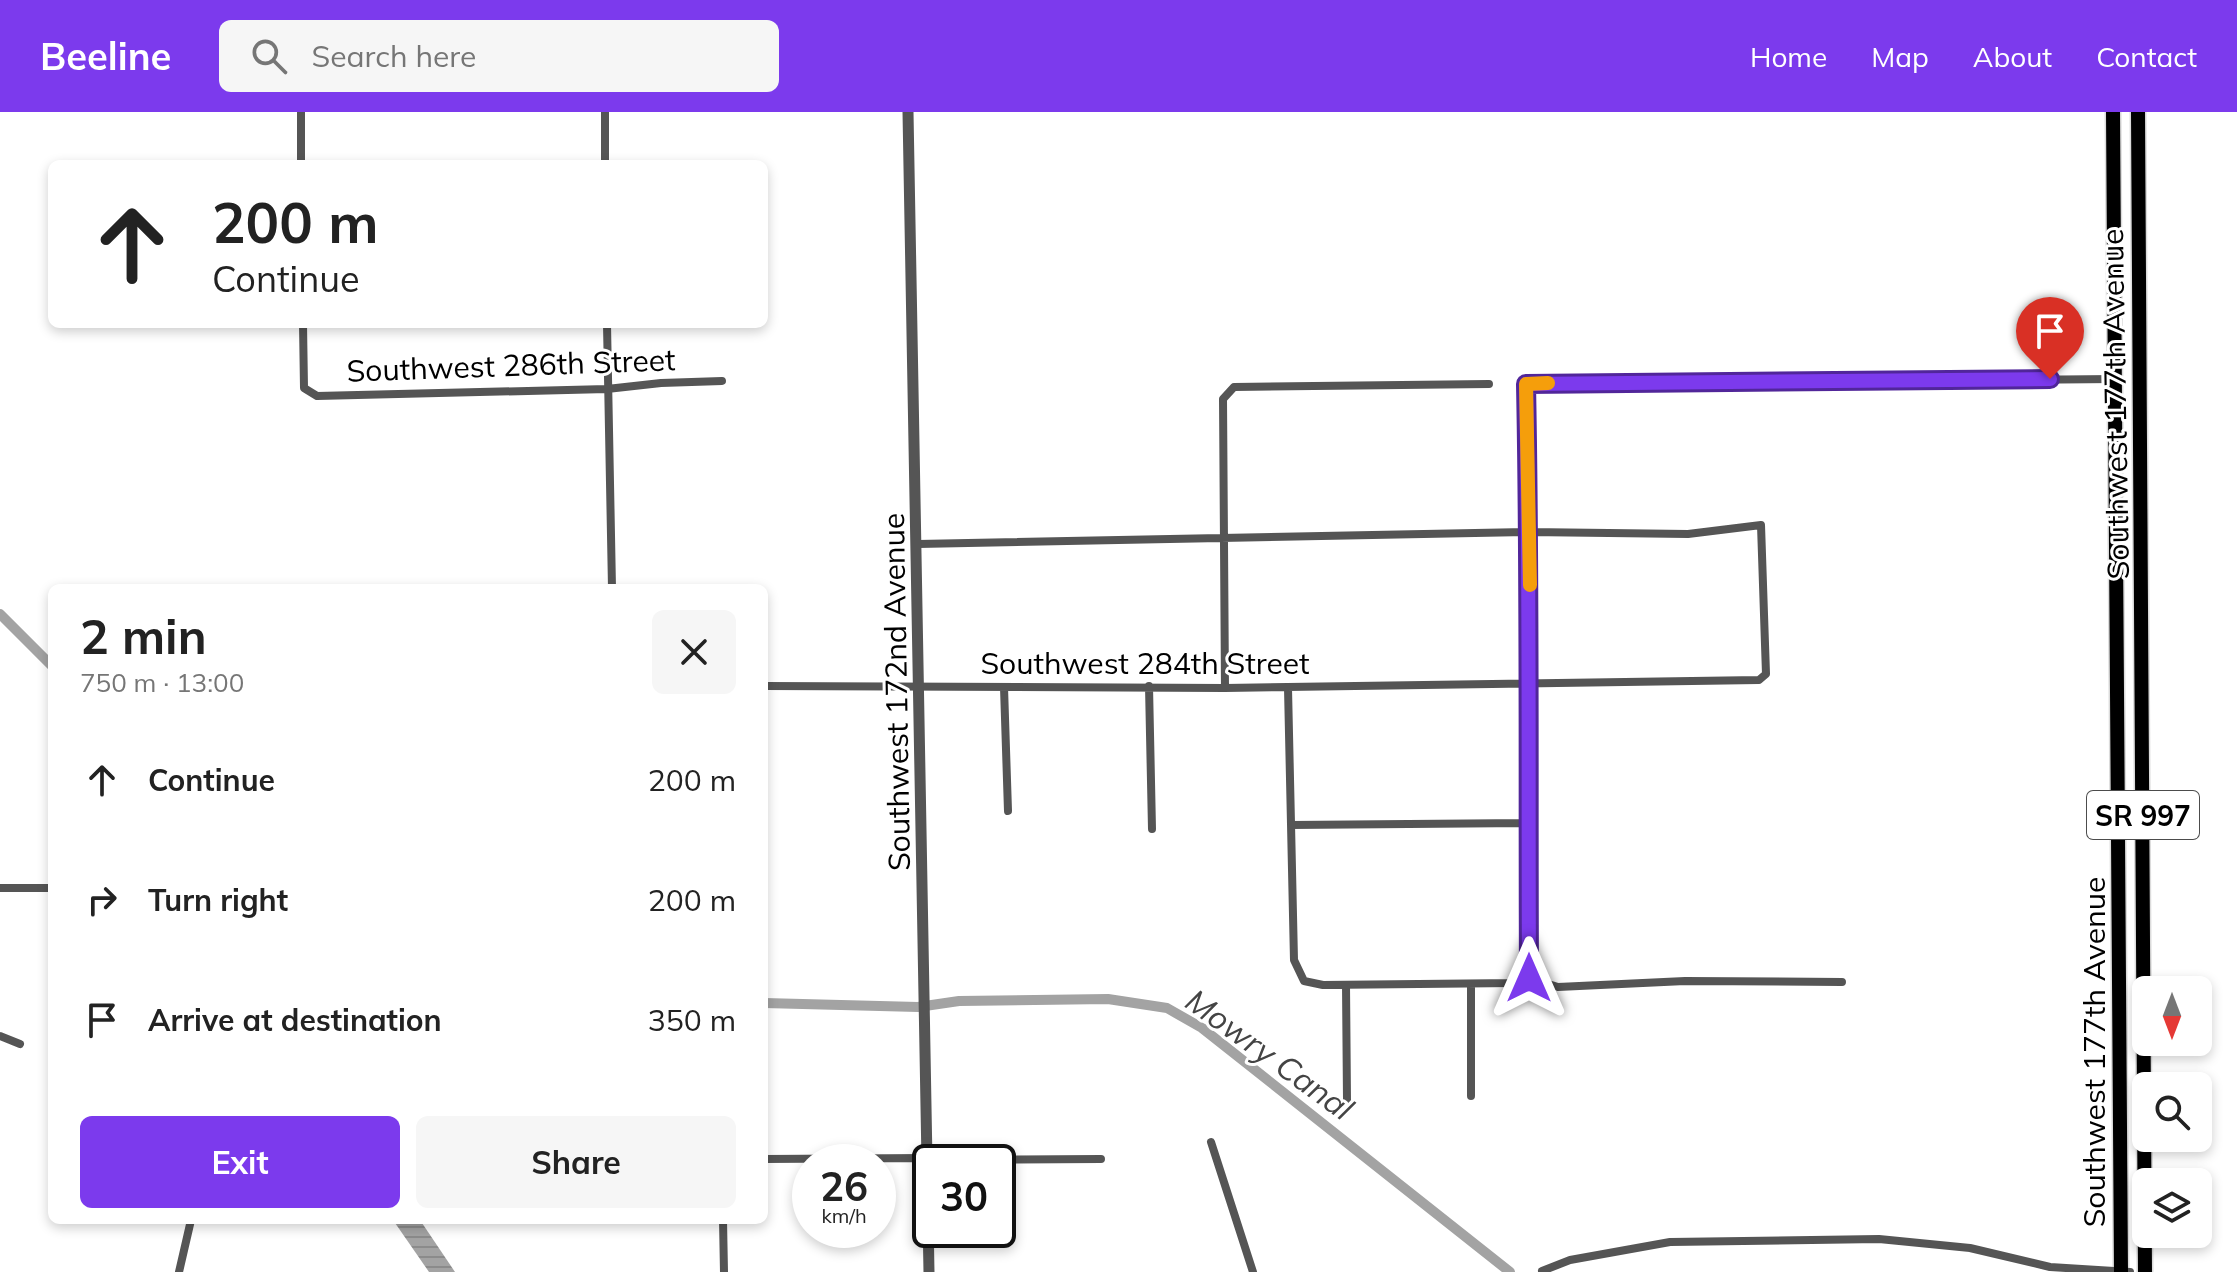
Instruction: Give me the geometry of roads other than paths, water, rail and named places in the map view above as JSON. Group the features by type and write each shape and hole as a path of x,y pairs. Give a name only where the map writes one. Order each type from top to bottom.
{"highway":[{"name":"Southwest 177th Avenue","path":"2113,112 2124,1272"},
{"name":"Southwest 177th Avenue","path":"2138,112 2142,976"},
{"path":"2119,960 2132,978"},
{"name":"Southwest 177th Avenue","path":"2143,1056 2145,1272"}],"street":[{"path":"301,112 301,160"},
{"path":"605,112 605,160"},
{"name":"Southwest 172nd Avenue","path":"908,112 927,1144"},
{"name":"Southwest 286th Street","path":"303,328 304,388 317,396 607,389 722,381"},
{"path":"607,328 612,584"},
{"path":"1529,978 1526,384 2116,379"},
{"path":"1225,688 1223,399 1234,387 1489,384"},
{"name":"Southwest 284th Street","path":"768,686 1288,688 1759,680 1766,674 1761,525 1688,534 1529,532"},
{"path":"918,544 1529,532"},
{"path":"1149,686 1152,829"},
{"path":"1004,687 1008,811"},
{"path":"1288,688 1294,960 1304,981 1346,985 1471,984 1514,983 1529,978 1558,987 1672,981 1842,982"},
{"path":"1291,825 1528,823"},
{"path":"0,888 48,888"},
{"path":"1471,984 1471,1096"},
{"path":"1346,985 1347,1100"},
{"path":"0,1036 20,1044"},
{"path":"1211,1142 1253,1272"},
{"path":"768,1159 912,1159"},
{"path":"1016,1159 1101,1159"},
{"path":"179,1272 190,1224"},
{"path":"723,1224 724,1272"},
{"path":"1542,1271 1570,1260 1670,1242 1867,1239 1970,1248 2060,1268 2124,1272"},
{"name":"Southwest 172nd Avenue","path":"929,1248 929,1272"}],"waterway":[{"name":"Mowry Canal","path":"0,614 48,662"},
{"name":"Mowry Canal","path":"768,1003 918,1007 959,1001 1108,999 1167,1008 1202,1028 1510,1272"}]}
